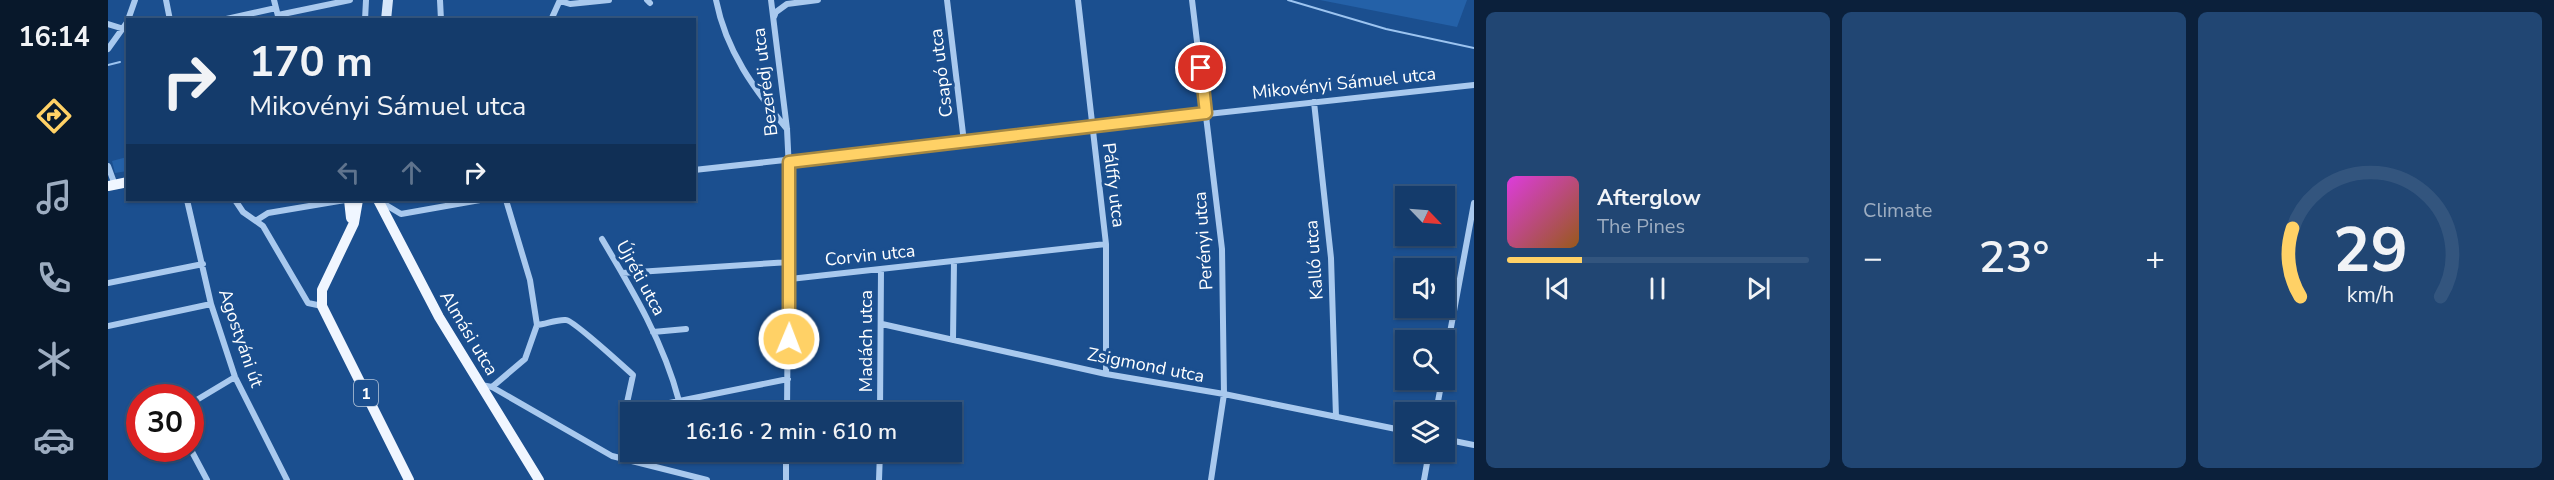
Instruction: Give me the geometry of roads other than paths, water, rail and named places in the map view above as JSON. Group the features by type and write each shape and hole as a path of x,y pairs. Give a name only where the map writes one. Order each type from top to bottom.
{"main road":[{"path":"386,18 388,0"},
{"path":"111,186 126,182"},
{"path":"347,201 352,214 347,239"},
{"path":"322,306 322,290 354,224 358,201"},
{"path":"383,201 398,241"},
{"name":"Almási utca","path":"383,201 398,241 439,317 486,386 539,480"},
{"name":"1","path":"322,306 409,480"}],"street":[{"path":"129,18 135,0"},
{"path":"274,0 278,14"},
{"path":"241,18 278,14 350,0"},
{"path":"365,18 366,0"},
{"path":"440,0 441,18"},
{"path":"552,18 560,0 570,4 609,0"},
{"path":"716,0 727,42 763,100 787,129"},
{"name":"Bezerédj utca","path":"771,0 789,162 790,279 787,402"},
{"path":"773,23 776,12 787,4 818,0"},
{"name":"Csapó utca","path":"947,0 964,142"},
{"name":"Pálffy utca","path":"1078,0 1106,244 1106,374"},
{"name":"Perényi utca","path":"1192,0 1222,249 1224,394 1212,480"},
{"path":"108,24 124,29"},
{"path":"108,49 126,24"},
{"name":"Mikovényi Sámuel utca","path":"696,170 789,162 1206,113 1474,85"},
{"name":"Kalló utca","path":"1314,102 1331,258 1336,417"},
{"path":"108,166 111,186"},
{"name":"Agostyáni út","path":"187,201 211,304 235,377 286,480"},
{"path":"236,201 243,212 257,220 308,303 322,306"},
{"path":"257,220 268,213 341,201"},
{"path":"383,201 400,214"},
{"path":"392,224 400,214 474,201"},
{"path":"506,201 530,280 537,325 525,358 486,386 612,456 707,480"},
{"path":"1450,330 1474,203"},
{"name":"Újréti utca","path":"603,239 671,370 679,401"},
{"name":"Corvin utca","path":"790,279 1106,244"},
{"path":"953,340 954,261"},
{"path":"622,273 790,262"},
{"path":"108,283 203,264"},
{"name":"Madách utca","path":"880,402 881,270"},
{"path":"108,326 211,304"},
{"path":"537,325 566,320 578,324 595,343 633,375 625,412 788,379"},
{"name":"Zsigmond utca","path":"882,324 1106,374 1224,394 1395,429"},
{"name":"Újréti utca","path":"653,332 686,329"},
{"path":"204,396 235,377"},
{"path":"1455,441 1474,445"},
{"path":"197,462 207,480"},
{"path":"786,462 786,480"},
{"path":"879,480 880,462"},
{"path":"1424,480 1427,462"}],"waterway":[{"path":"1288,0 1386,29 1474,48"},
{"path":"108,65 120,62"}]}
